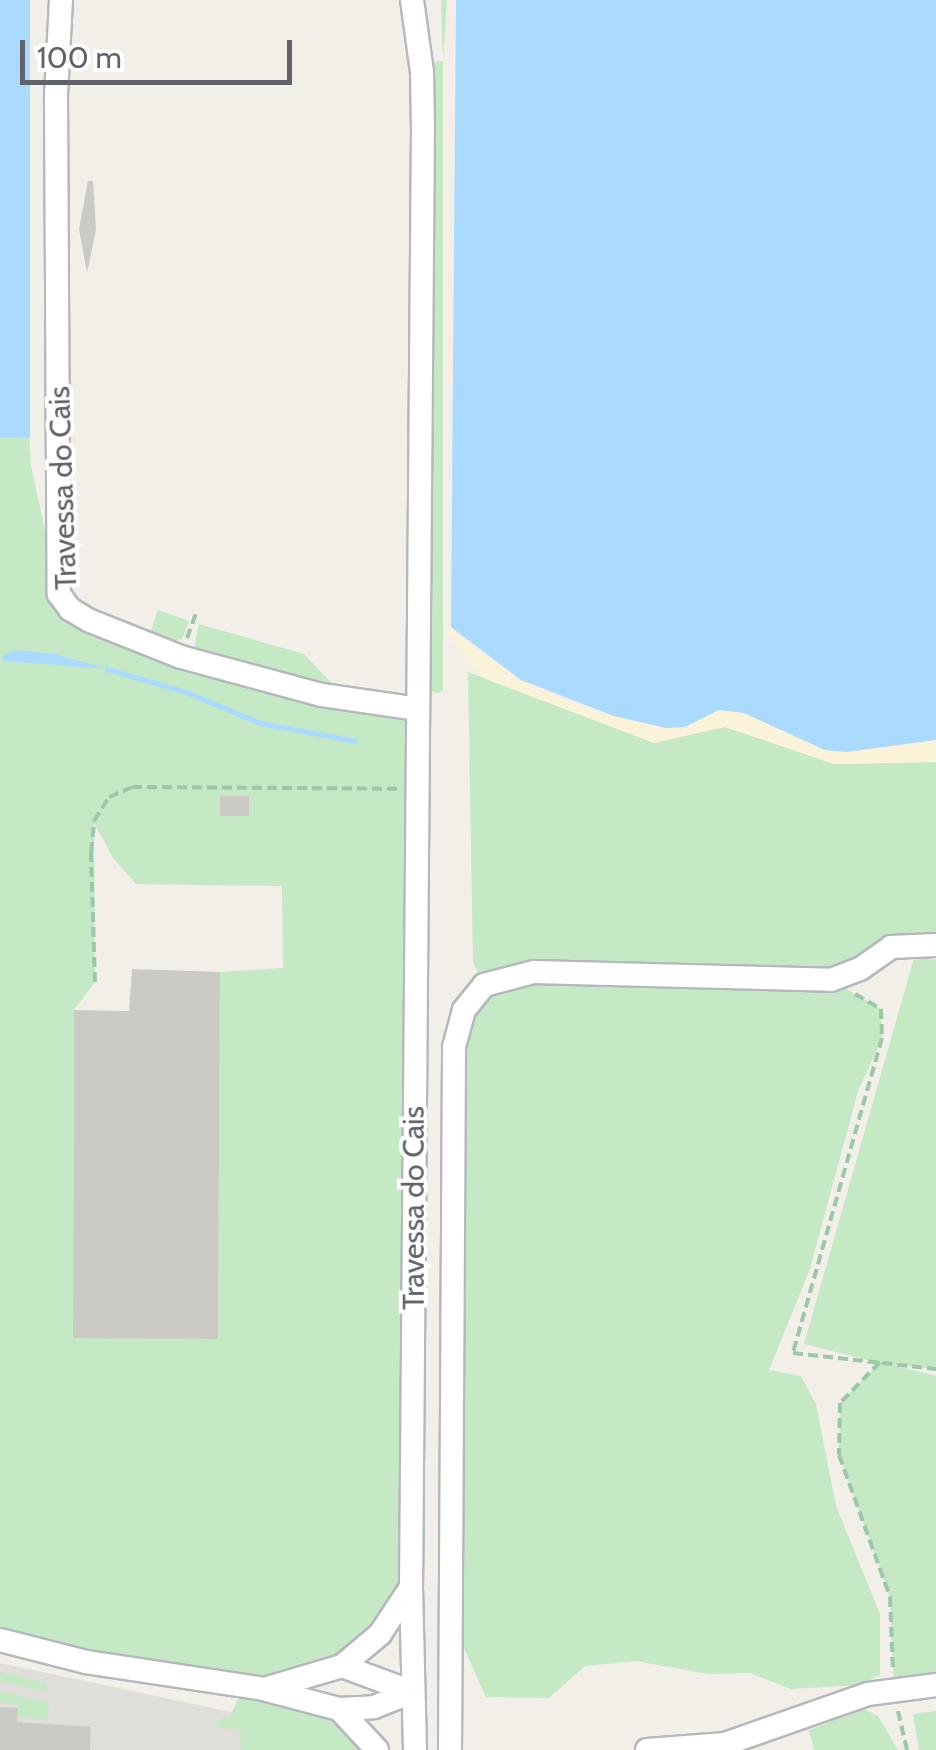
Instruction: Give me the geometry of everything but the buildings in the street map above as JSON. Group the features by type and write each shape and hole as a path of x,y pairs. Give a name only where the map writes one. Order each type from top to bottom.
{"street":[{"name":"Travessa do Cais","path":"415,0 422,72 411,1587 415,1750"},
{"name":"Travessa do Cais","path":"59,6 59,594 88,620 181,657 322,695 418,709"},
{"path":"450,1750 454,1047 464,1010 484,985 534,972 831,980 860,969 891,947 936,945"},
{"path":"264,1689 342,1666 380,1634 411,1587"},
{"path":"0,1640 86,1662 264,1689 339,1709 374,1707 412,1692"},
{"path":"342,1666 412,1692"},
{"path":"647,1750 726,1747 868,1694 936,1684"},
{"path":"339,1709 377,1750"}],"path":[{"path":"181,657 196,612"},
{"path":"95,982 91,852 94,821 108,797 132,787 417,789"},
{"path":"831,980 880,1008 882,1038 793,1353 936,1370"},
{"path":"880,1362 840,1403 839,1455 890,1597 894,1690 907,1750"}],"shaded area":[{"path":"0,1663 316,1730 333,1750 0,1750"}],"green space":[{"path":"0,0 31,466 59,595 123,636 418,709 411,1587 342,1666 264,1689 0,1640","holes":["94,823 113,858 136,884 282,886 283,968 220,972 218,1339 73,1337 74,1010 95,982"]},
{"path":"441,0 447,0 443,61"},
{"path":"443,61 443,691 438,693 428,691 430,62"},
{"path":"158,610 189,621 182,639 165,642 149,636"},
{"path":"199,624 304,654 333,685 194,649"},
{"path":"468,672 654,742 725,727 834,764 936,762 936,945 922,944 832,981 881,1009 882,1038 858,1091 810,1269 769,1370 801,1376 816,1404 836,1506 880,1614 880,1675 860,1685 791,1689 750,1673 708,1674 636,1661 585,1666 549,1698 486,1697 464,1648 452,1411 454,1047 484,985 473,962"},
{"path":"914,958 936,960 936,1369 893,1365 936,1376 936,1685 894,1690 890,1597 839,1455 840,1403 879,1363 804,1344"},
{"path":"0,1672 47,1683 45,1692 0,1681"},
{"path":"0,1691 49,1703 47,1719 18,1717 18,1704 0,1702"},
{"path":"239,1698 291,1704 335,1720 364,1750 244,1750 239,1746 241,1730 214,1727 219,1719 229,1717"},
{"path":"864,1709 878,1716 898,1750 814,1750 809,1730"},
{"path":"936,1711 936,1750 919,1750 913,1714"}],"sand":[{"path":"444,627 451,627 482,654 568,702 613,716 666,728 686,727 719,710 744,713 825,750 936,740 936,762 834,764 725,727 654,743 486,679 468,662"}],"water":[{"path":"0,0 30,0 30,438 0,438"},
{"path":"456,0 936,0 936,740 847,752 825,750 744,713 719,710 685,727 666,728 614,716 521,680 451,627"},
{"path":"14,650 56,654 107,669 4,661 1,657"}],"waterway":[{"path":"107,669 186,692 260,723 355,741"}]}
